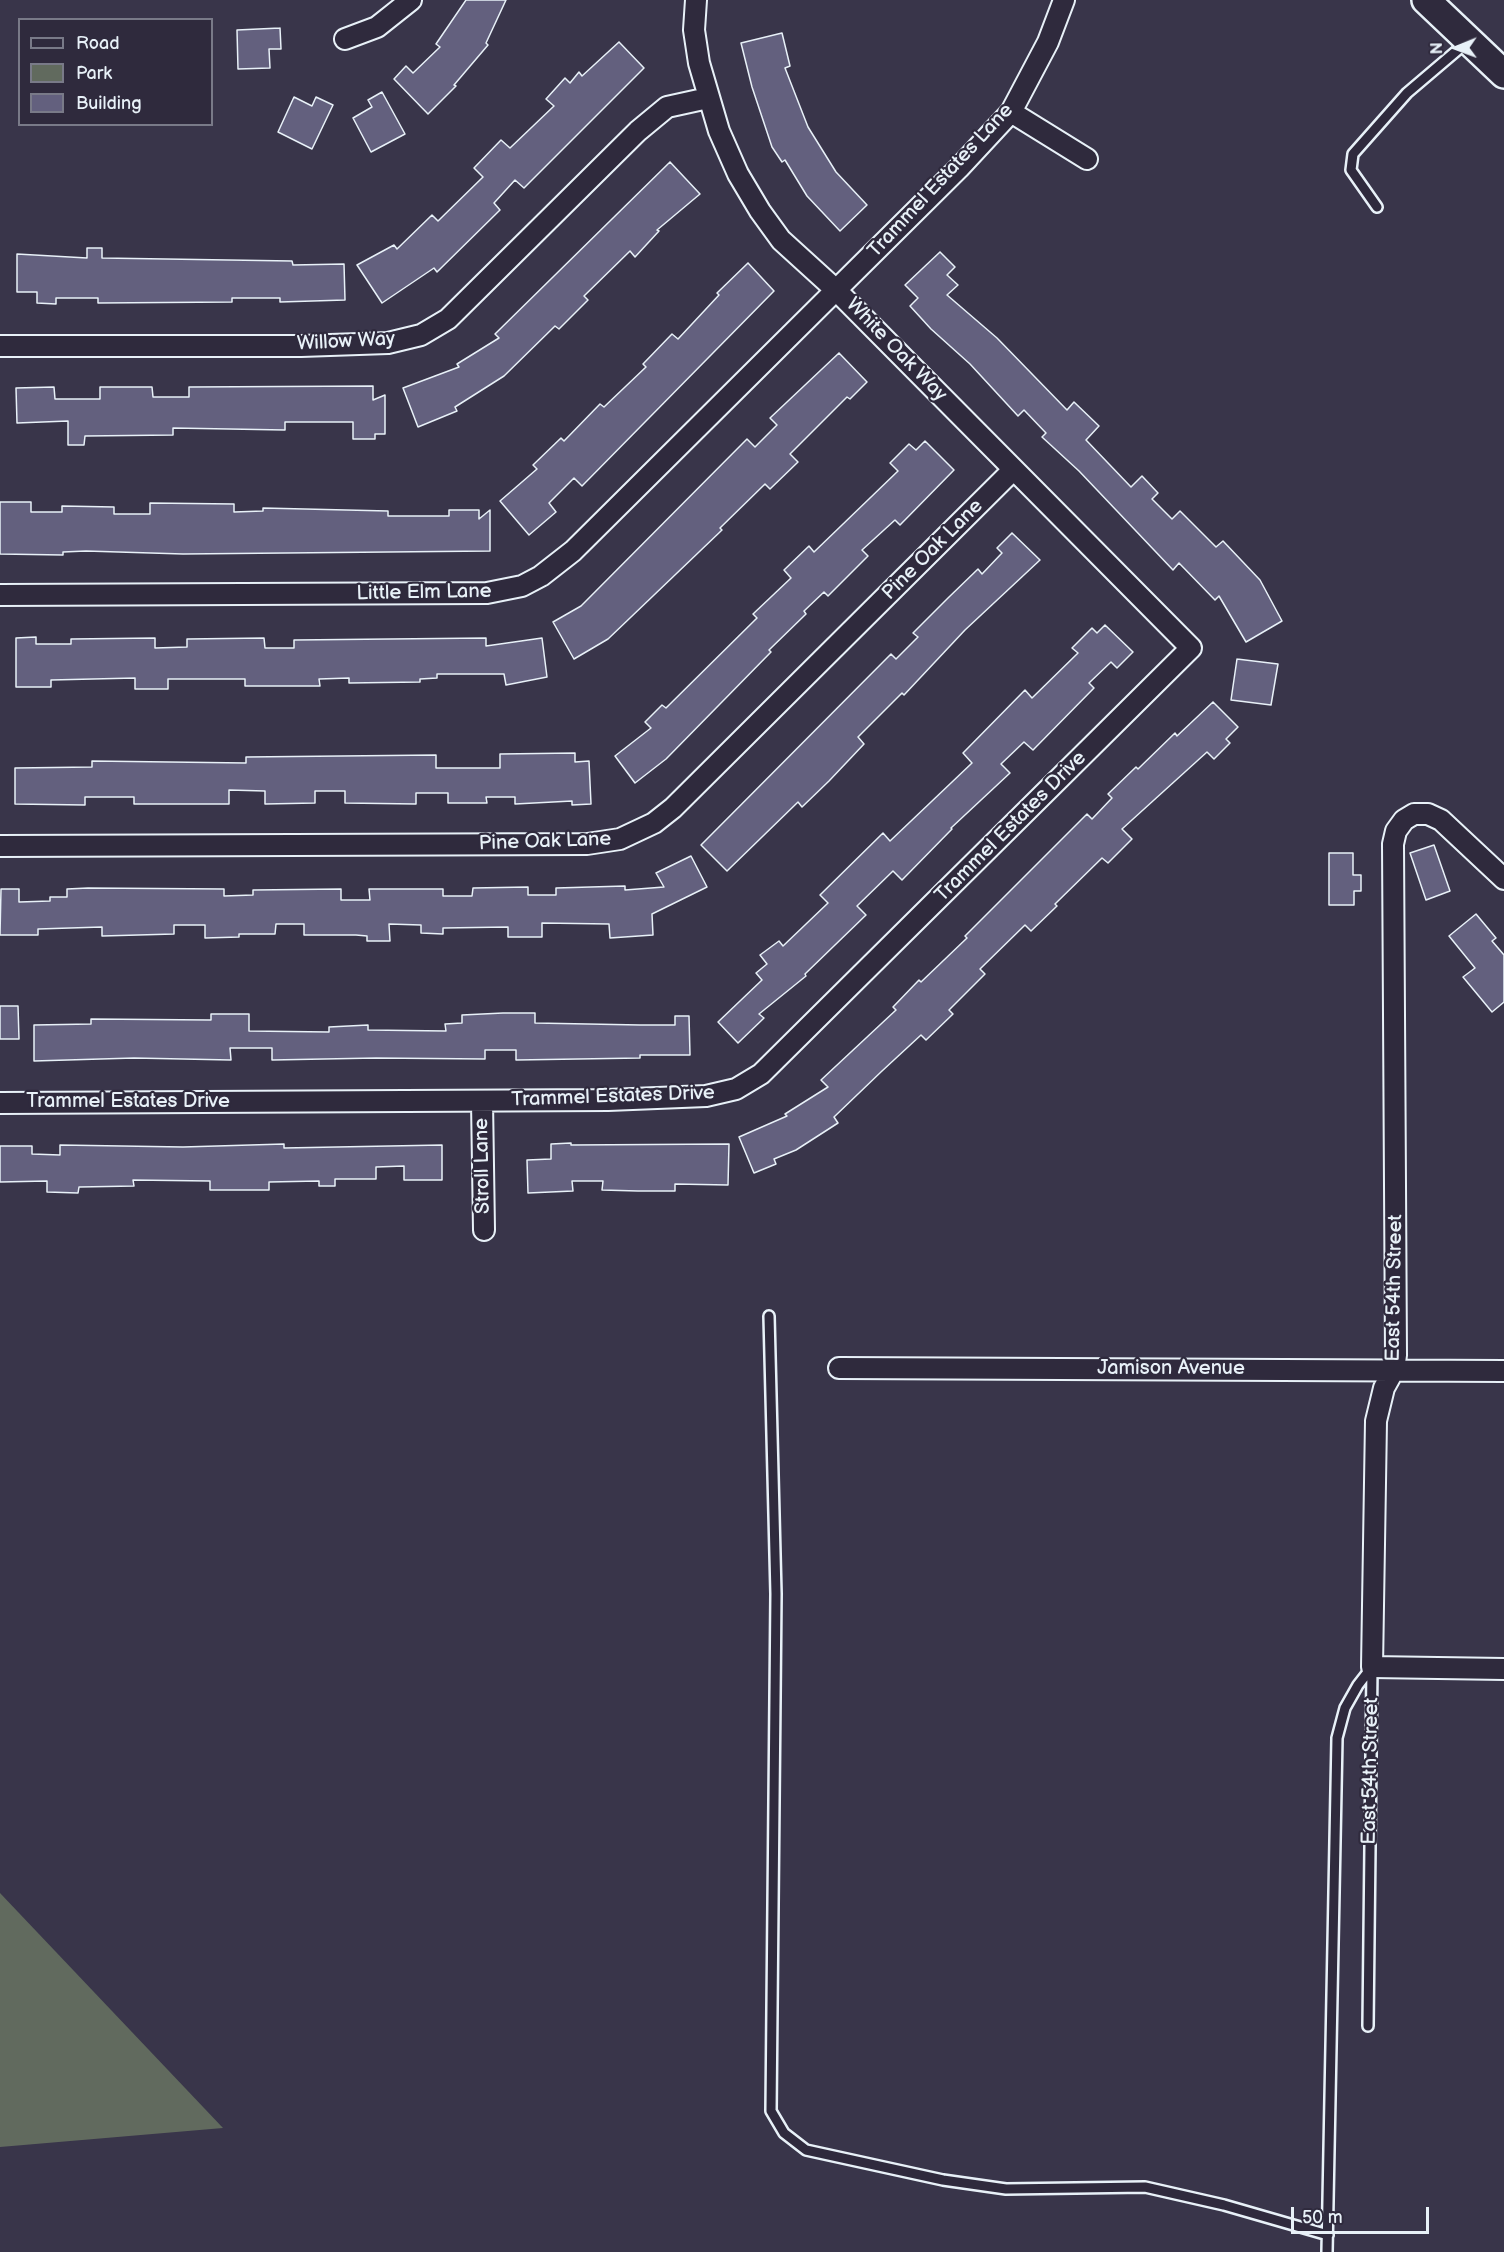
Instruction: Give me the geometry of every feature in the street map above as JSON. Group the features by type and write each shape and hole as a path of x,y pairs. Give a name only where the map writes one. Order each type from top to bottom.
{"street":[{"path":"345,39 377,27 411,0"},
{"name":"White Oak Way","path":"696,0 694,30 708,98 738,174 760,211 782,240 836,290 1191,648"},
{"name":"Trammel Estates Lane","path":"836,290 959,168 1011,112 1048,42 1064,0"},
{"path":"1426,0 1504,74"},
{"name":"Willow Way","path":"0,346 301,346 388,343 421,335 448,320 645,125 667,107 708,98"},
{"path":"1011,112 1087,159"},
{"name":"Little Elm Lane","path":"0,595 466,594 487,593 522,585 556,567 573,552 836,290"},
{"name":"Pine Oak Lane","path":"0,846 587,844 620,839 654,824 673,808 1013,470"},
{"name":"Trammel Estates Drive","path":"0,1103 482,1101 706,1096 736,1089 761,1074 1191,648"},
{"name":"East 54th Street","path":"1372,1667 1376,1421 1384,1388 1394,1370 1396,1279 1393,844 1396,831 1404,820 1414,814 1428,814 1441,820 1504,879"},
{"name":"Stroll Lane","path":"482,1101 484,1230"},
{"name":"Jamison Avenue","path":"838,1368 1504,1371"},
{"path":"1372,1667 1504,1669"}],"lane":[{"path":"1377,207 1351,170 1353,154 1407,93 1469,41"},
{"path":"769,1316 776,1594 771,2111 784,2133 806,2150 909,2173 1006,2189 1145,2187 1224,2205 1328,2235"},
{"path":"1327,2252 1337,1738 1346,1708 1358,1685 1372,1667"},
{"name":"East 54th Street","path":"1368,2026 1372,1667"}],"green space":[{"path":"0,1893 223,2128 0,2147"}],"building":[{"path":"466,0 506,0 486,43 488,45 454,85 456,86 428,114 394,79 406,66 413,73 440,47 436,44"},
{"path":"280,28 281,49 269,49 270,68 238,69 237,30"},
{"path":"782,33 790,66 785,68 808,127 836,172 867,205 840,231 807,196 785,160 782,162 772,147 752,87 741,43"},
{"path":"619,42 644,68 524,188 515,180 494,203 500,210 437,272 434,268 382,303 357,265 394,245 397,249 432,215 438,221 483,177 474,168 501,140 510,148 554,106 546,99 565,78 570,83 579,72 582,76"},
{"path":"382,92 405,134 371,152 353,118 372,107 368,100"},
{"path":"294,97 312,106 316,97 333,105 312,149 278,132"},
{"path":"670,162 700,194 657,230 659,231 635,257 630,251 584,296 588,300 559,329 555,326 504,376 455,407 457,411 418,427 403,388 459,367 457,364 499,338 495,334"},
{"path":"87,248 102,248 102,258 292,261 293,265 344,264 345,300 280,302 280,298 232,298 232,302 98,303 98,298 56,298 56,304 37,303 37,292 17,292 17,254 87,258"},
{"path":"940,252 955,267 947,275 958,285 947,295 997,338 1067,410 1074,402 1099,426 1086,440 1131,487 1142,476 1158,493 1152,499 1172,519 1180,511 1216,547 1223,541 1260,580 1282,621 1246,642 1219,596 1215,600 1179,563 1173,570 1079,471 1042,437 1046,433 1024,410 1018,416 970,364 931,329 910,306 918,298 905,285"},
{"path":"748,263 774,291 582,486 574,478 549,503 556,512 529,535 500,501 537,469 533,465 561,438 564,441 600,404 604,407 646,367 643,364 672,334 678,339 719,295 717,293"},
{"path":"839,353 867,382 850,399 847,397 790,454 798,462 770,489 765,484 720,528 722,530 608,639 574,659 553,622 581,606 747,439 755,447 777,425 770,418"},
{"path":"373,386 373,400 385,395 385,434 375,434 375,439 353,439 353,422 285,422 285,430 173,428 173,435 85,436 84,445 68,445 68,421 17,423 16,388 54,387 55,399 100,399 100,387 152,387 153,397 189,397 189,387"},
{"path":"925,441 954,470 900,525 895,520 862,550 868,556 828,596 824,592 804,611 806,614 769,650 771,652 666,759 635,783 615,756 651,728 645,722 662,705 666,708 757,618 753,614 791,578 784,570 809,546 814,552 898,471 890,463 909,444 916,450"},
{"path":"0,502 31,502 31,512 62,512 62,506 114,507 114,514 150,514 150,503 234,504 234,512 263,511 263,508 388,511 388,516 449,516 449,510 479,510 479,519 490,510 490,551 183,554 86,551 63,552 63,555 0,554"},
{"path":"1012,533 1040,560 965,630 904,695 902,693 858,737 864,744 829,781 802,807 798,802 727,871 701,845 891,654 896,659 918,637 913,633 978,569 982,574 1002,553 997,548"},
{"path":"1105,625 1133,652 1117,668 1111,662 1089,683 1094,688 1033,750 1024,742 1001,764 1010,773 951,828 902,880 893,871 857,906 866,915 805,974 806,976 759,1014 764,1018 738,1043 718,1022 762,980 756,973 767,964 760,955 779,941 783,946 828,903 820,895 883,833 890,841 972,763 963,753 1025,690 1032,698 1078,653 1072,648 1092,628 1097,633"},
{"path":"36,637 36,644 71,644 71,639 155,638 155,648 187,647 187,639 264,638 265,648 294,648 294,640 486,638 486,646 542,638 547,677 506,685 504,674 437,674 437,678 420,679 420,682 349,683 349,678 319,679 320,686 245,686 245,679 168,679 168,689 135,689 135,678 51,680 51,687 16,687 16,638"},
{"path":"1237,659 1278,664 1271,705 1231,700"},
{"path":"1213,702 1238,727 1226,739 1230,743 1214,759 1207,752 1122,829 1132,839 1108,863 1102,858 1031,931 1025,925 980,969 985,974 949,1010 953,1014 926,1040 921,1035 882,1071 834,1117 838,1123 796,1150 774,1159 776,1164 754,1173 739,1137 787,1116 785,1114 828,1087 821,1080 896,1010 893,1007 919,980 921,982 967,938 965,936 1087,814 1092,819 1112,798 1108,794 1136,767 1138,769 1175,733 1177,736"},
{"path":"575,753 575,762 589,761 591,804 572,805 572,801 515,804 515,797 486,797 487,803 448,803 448,793 416,793 416,804 345,803 345,791 315,791 315,803 265,804 265,791 229,790 229,804 134,804 134,797 85,797 85,805 15,804 15,768 92,767 92,761 246,763 246,757 436,755 436,768 500,768 500,754"},
{"path":"1434,845 1450,891 1426,900 1410,853"},
{"path":"1329,853 1353,853 1353,875 1361,875 1361,891 1354,891 1354,905 1329,905"},
{"path":"691,856 707,887 652,914 653,935 610,938 609,924 542,923 542,937 508,937 508,927 443,928 443,934 421,933 421,925 389,924 390,941 367,941 367,936 356,935 304,935 304,924 276,924 275,934 239,934 239,937 205,938 205,925 174,925 174,934 102,936 102,927 38,929 38,935 0,935 1,889 19,889 19,902 50,901 50,897 67,897 67,889 88,888 224,889 224,896 253,895 253,890 341,889 341,900 370,900 369,889 443,889 443,896 472,896 473,888 528,887 528,895 556,895 556,888 625,886 625,890 664,887 656,873"},
{"path":"1476,914 1496,938 1492,941 1504,955 1504,1002 1492,1012 1463,977 1475,968 1449,936"},
{"path":"0,1006 18,1006 19,1039 0,1039"},
{"path":"535,1013 535,1023 640,1025 675,1025 675,1016 689,1016 690,1055 516,1060 516,1050 485,1050 485,1059 272,1060 272,1048 230,1048 231,1060 134,1058 34,1061 34,1025 91,1024 91,1019 211,1020 211,1014 249,1014 249,1031 329,1032 329,1027 368,1025 368,1030 446,1031 445,1024 462,1023 462,1015"},
{"path":"571,1143 571,1145 729,1144 728,1185 675,1184 675,1191 638,1191 602,1190 603,1181 572,1181 573,1191 528,1193 527,1160 551,1159 551,1144"},
{"path":"284,1144 284,1148 442,1145 442,1180 404,1180 404,1166 376,1167 376,1179 335,1179 335,1186 319,1186 319,1181 269,1182 269,1190 210,1190 210,1181 133,1180 134,1186 79,1187 78,1193 47,1192 47,1181 0,1182 0,1146 32,1146 32,1154 60,1155 60,1145 183,1147"}]}
